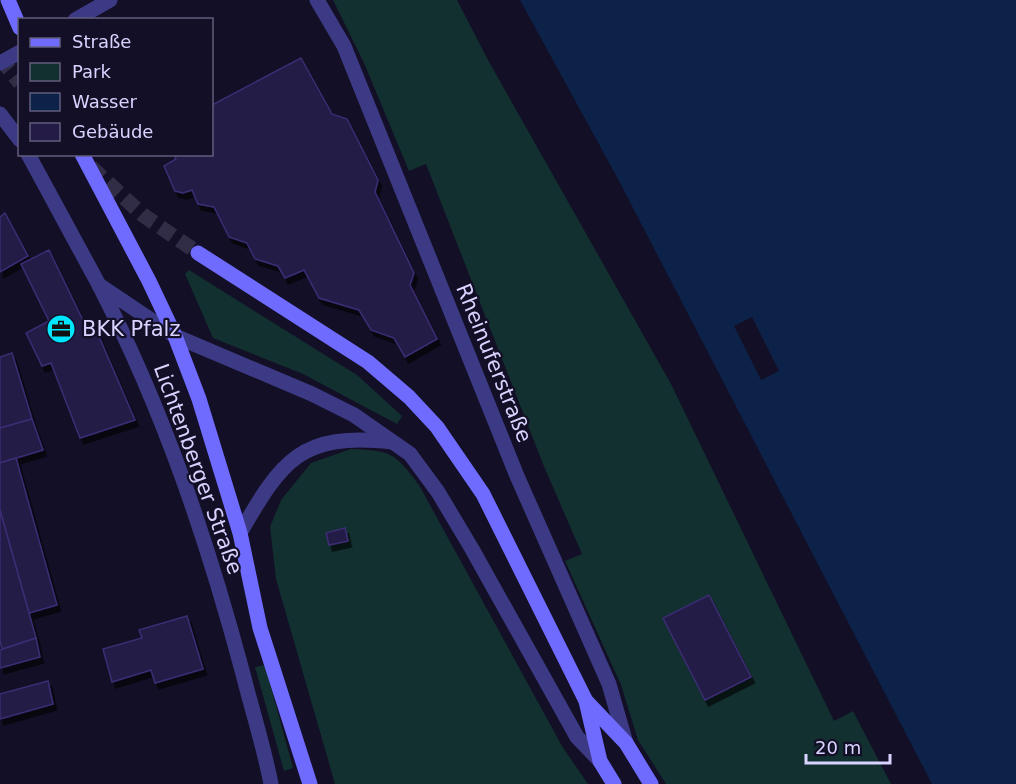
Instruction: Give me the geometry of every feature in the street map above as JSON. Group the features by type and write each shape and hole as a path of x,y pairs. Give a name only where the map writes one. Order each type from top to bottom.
{"main road":[{"path":"8,0 18,23"},
{"name":"Lichtenberger Straße","path":"83,156 175,336 199,399 240,533 260,628 309,779"},
{"path":"198,254 368,362 409,397 437,427 483,494 586,701 600,761 614,784"},
{"name":"Rheinuferstraße","path":"586,701 626,743 651,784"}],"street":[{"path":"78,18 110,0"},
{"name":"Rheinuferstraße","path":"317,0 344,46 517,476 609,684 626,743"},
{"path":"0,63 18,53"},
{"path":"0,114 18,137"},
{"name":"Lichtenberger Straße","path":"29,156 99,285 160,414 192,502 228,620 271,783"},
{"path":"99,285 175,336 312,394 354,415 396,442 410,454 438,492 577,737 600,761"},
{"path":"240,533 277,473 297,455 319,445 344,440 396,442"}],"green space":[{"path":"333,0 457,0 488,60 671,384 834,721 853,711 891,784 666,784 638,740 621,685 565,561 582,554 543,464 426,164 409,171 364,63"},
{"path":"189,270 357,375 402,416 397,424 303,374 213,338 185,274"},
{"path":"351,449 391,455 404,466 419,485 562,746 588,784 335,784 276,579 270,527 281,500 311,463"},
{"path":"265,665 293,768 284,771 255,667"}],"water":[{"path":"520,0 1016,0 1016,784 932,784 618,179"}],"pier":[{"path":"752,317 779,371 761,380 734,326"}],"building":[{"path":"301,58 332,114 347,119 378,180 375,192 414,273 410,285 437,339 405,357 394,338 371,330 359,310 319,298 304,270 285,278 278,266 255,259 247,243 229,237 214,207 198,204 192,190 183,193 175,191 164,166 176,159 175,156 213,156 213,104"},
{"path":"5,213 28,256 0,272 0,217"},
{"path":"49,250 90,335 97,332 135,420 80,438 51,363 42,366 26,333 49,321 21,264"},
{"path":"12,353 32,419 0,428 0,357"},
{"path":"32,419 43,450 0,463 0,428"},
{"path":"16,458 57,605 29,613 0,510 0,463"},
{"path":"0,510 36,638 2,649 0,641"},
{"path":"345,528 348,541 329,545 326,533"},
{"path":"709,595 751,677 705,700 663,618"},
{"path":"187,616 203,669 155,683 151,670 112,682 103,649 142,638 139,630"},
{"path":"36,638 40,657 0,668 0,650"},
{"path":"48,681 53,704 0,719 0,694"}],"tunnel":[{"path":"0,58 18,80"},
{"path":"91,167 143,215 198,253"}],"place":[{"name":"BKK Pfalz","path":"61,329"}]}
